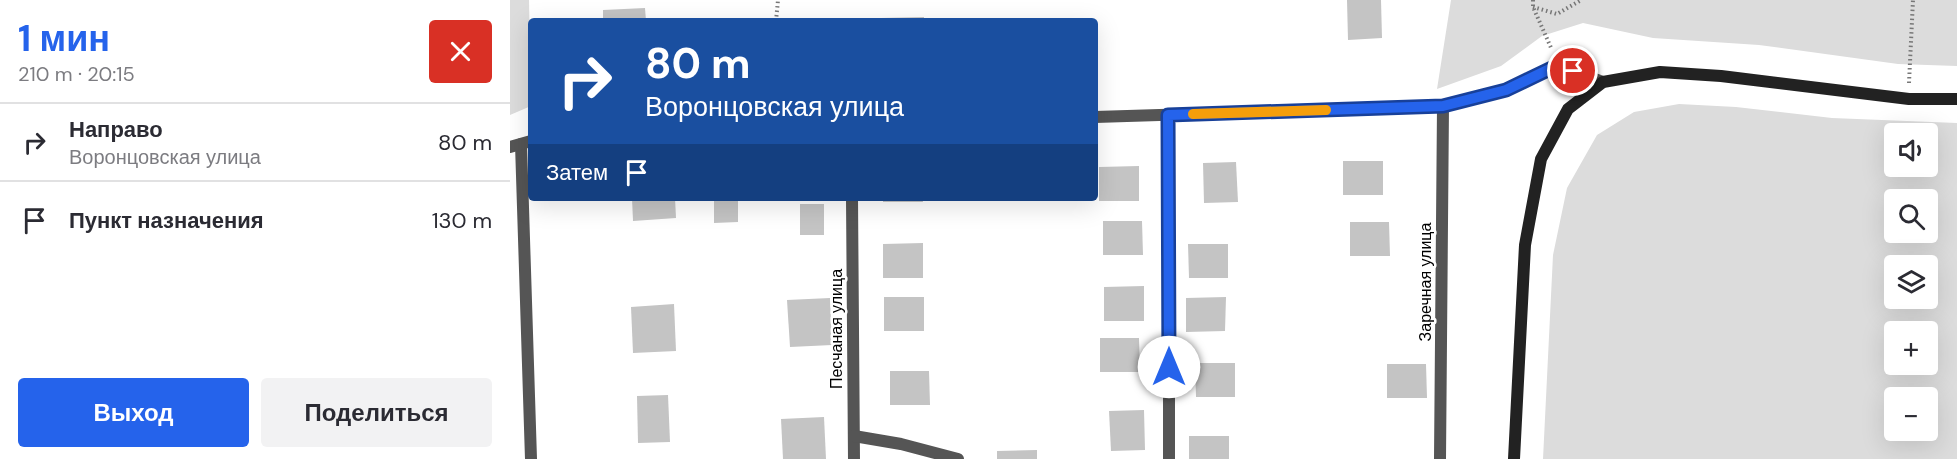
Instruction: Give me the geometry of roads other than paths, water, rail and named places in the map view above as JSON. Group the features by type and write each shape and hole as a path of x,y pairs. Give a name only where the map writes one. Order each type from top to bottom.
{"main road":[{"path":"1514,459 1525,245 1541,159 1568,109 1603,82 1660,72 1721,76 1909,99 1957,99"}],"street":[{"path":"1098,117 1443,106 1506,90 1558,65 1603,82"},
{"name":"Заречная улица","path":"1440,459 1443,106"},
{"path":"1168,115 1169,459"},
{"path":"521,144 531,459"},
{"name":"Песчаная улица","path":"852,201 854,459"},
{"path":"854,436 900,444 958,459"}]}
